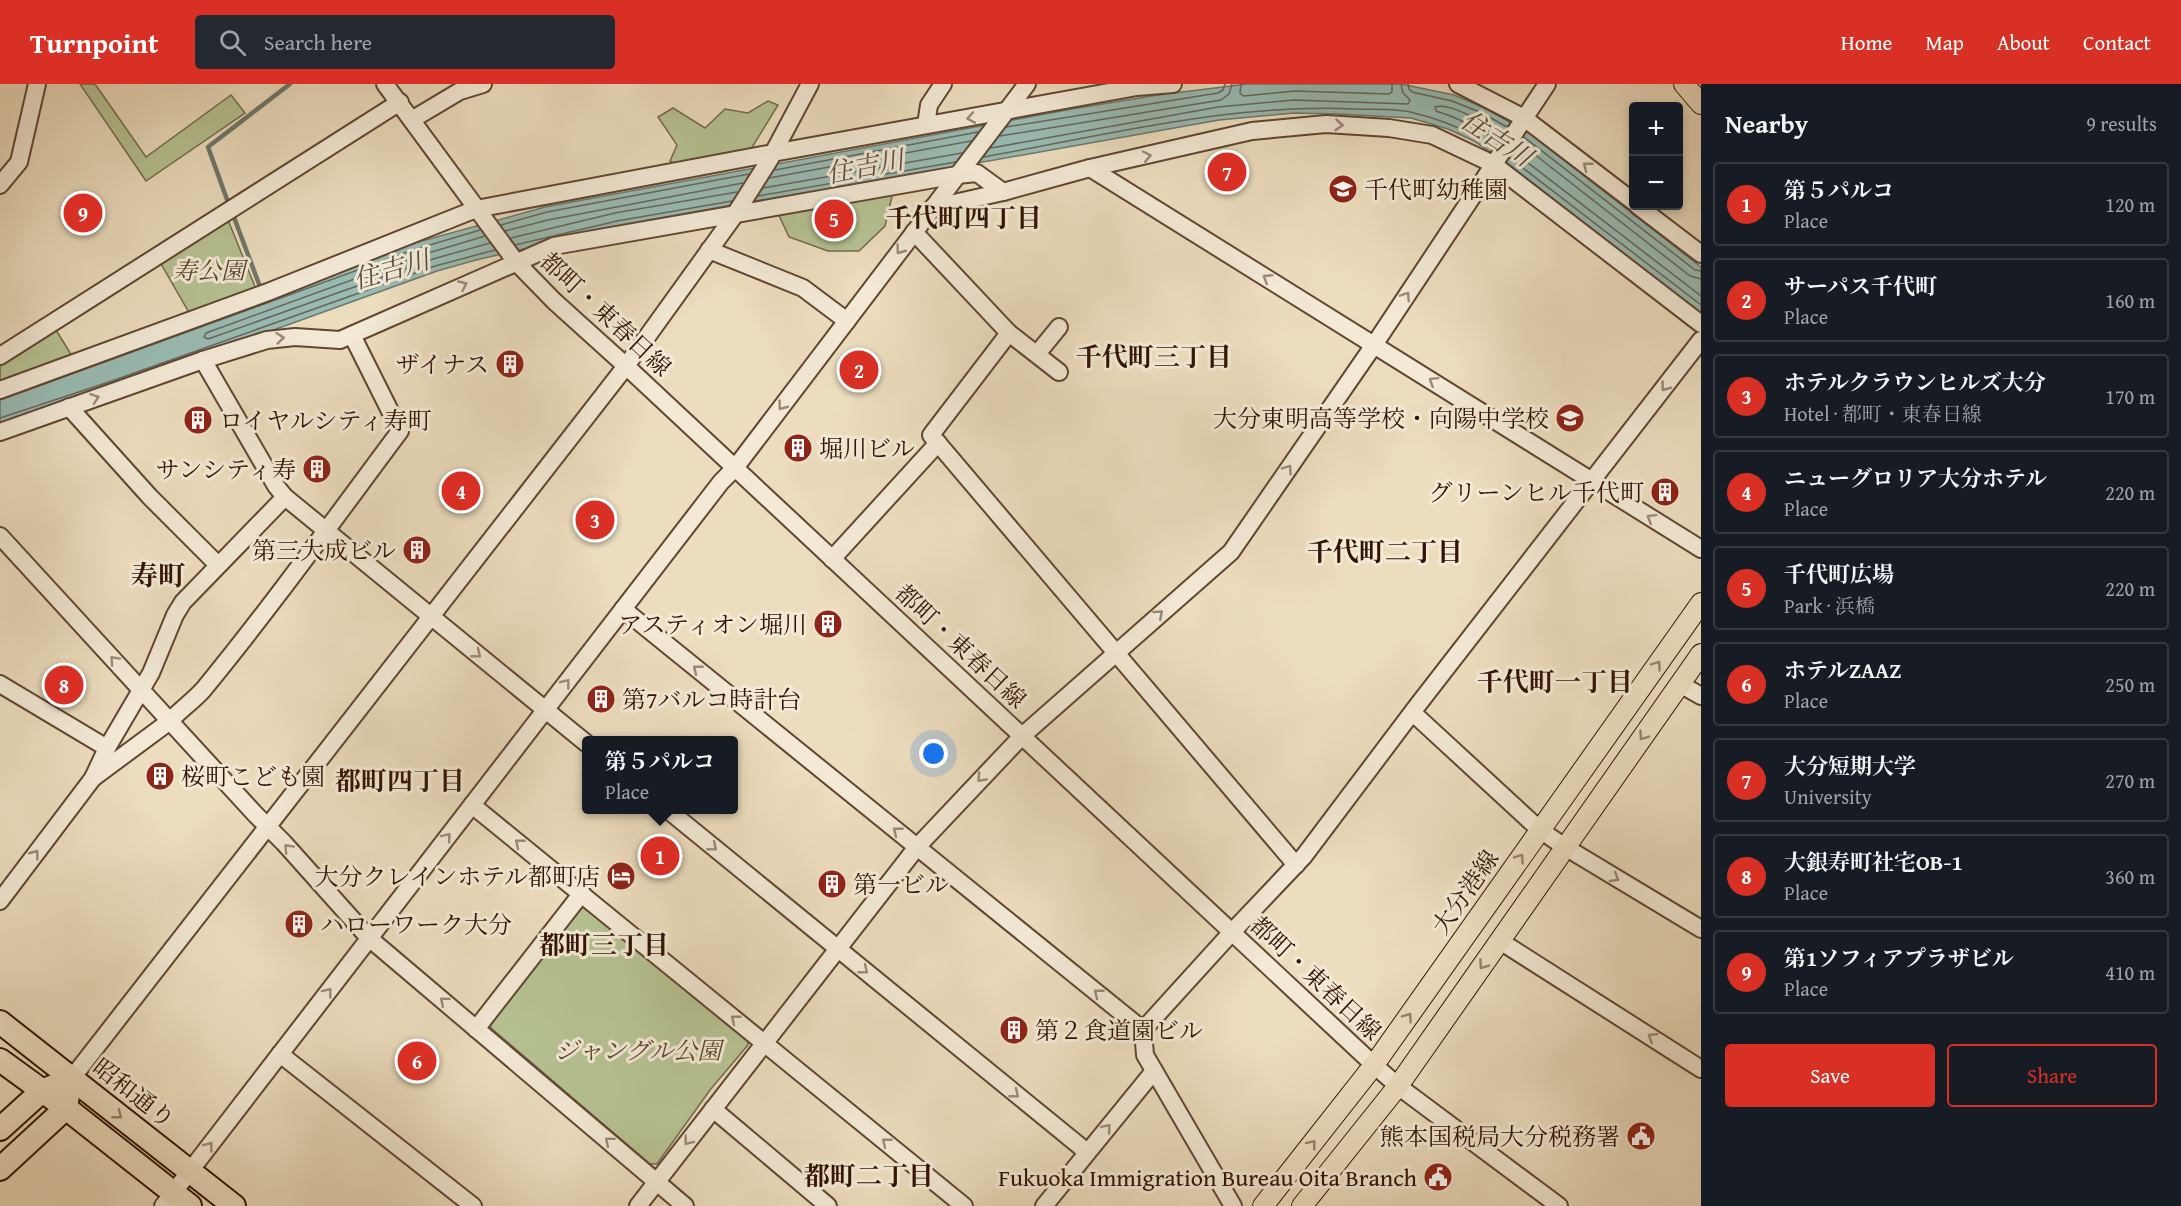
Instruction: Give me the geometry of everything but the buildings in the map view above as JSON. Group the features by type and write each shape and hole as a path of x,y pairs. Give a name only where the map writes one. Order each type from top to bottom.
{"highway":[{"name":"昭和通り","path":"0,1023 234,1206"},
{"path":"0,1060 66,1108 176,1202"},
{"path":"0,1129 42,1090 72,1078"},
{"path":"0,1169 66,1108 72,1078"}],"main road":[{"path":"1684,84 1701,104"},
{"name":"大分港線","path":"1263,1206 1374,1065 1701,603"},
{"path":"1302,1206 1398,1086 1701,654"}],"street":[{"path":"0,185 19,162 37,84"},
{"path":"385,84 413,119 476,210"},
{"path":"413,119 460,91 483,84"},
{"path":"72,1078 626,366 735,214 772,156 810,84"},
{"path":"926,125 929,105 943,84"},
{"path":"176,1202 190,1171 721,482 735,468 1027,84"},
{"path":"0,390 263,293 476,210 772,156 926,125 1003,115 1137,87 1173,84"},
{"path":"1458,84 1522,120 1629,198"},
{"path":"638,1206 917,847 1022,736 1231,552 1374,345 1547,84"},
{"path":"0,356 400,102"},
{"path":"932,208 1252,130 1326,124 1389,128 1432,135 1494,162 1701,324"},
{"path":"1090,168 1701,549"},
{"path":"0,432 203,360 280,337 340,340 554,246 959,173 977,173 1003,192"},
{"name":"都町・東春日線","path":"476,210 516,262 554,301 1374,1065 1398,1086 1559,1206"},
{"path":"1643,210 1701,254"},
{"path":"914,231 1009,333 1059,372"},
{"path":"709,250 803,288 847,321"},
{"path":"1037,354 1059,327"},
{"path":"1009,333 931,435 1296,865"},
{"path":"93,778 170,721 201,692 279,594 400,431 352,335"},
{"path":"1143,1030 1296,865 1340,811 1701,340"},
{"path":"203,360 276,486 285,497 582,740"},
{"path":"69,407 150,497 218,565"},
{"path":"832,559 938,443"},
{"path":"0,900 93,778 107,747 142,690 183,602 285,497"},
{"path":"0,536 369,938 685,1206"},
{"path":"623,609 1143,1030 1145,1054 1233,1206"},
{"path":"0,684 107,747"},
{"path":"1680,684 1701,696"},
{"path":"1413,713 1540,830 1565,848 1701,929"},
{"path":"472,805 964,1206"},
{"path":"673,814 1087,1152"},
{"path":"476,1029 582,893"},
{"path":"1500,941 1701,1069"},
{"path":"280,1054 473,1206"},
{"path":"1044,1206 1154,1071"},
{"path":"713,1109 828,1206"}],"green space":[{"path":"80,84 95,84 146,157 231,95 245,113 146,181"},
{"path":"768,101 778,105 748,154 680,167 670,161 677,145 658,117 673,108 705,128 725,109 748,113"},
{"path":"894,188 885,226 859,251 828,251 789,237 777,211"},
{"name":"寿公園","path":"226,215 256,289 191,316 160,262"},
{"path":"56,330 74,359 0,386 0,364"},
{"name":"ジャングル公園","path":"587,906 747,1038 748,1045 710,1090 657,1164 650,1164 491,1028 490,1020 580,908"}],"water":[{"name":"住吉川","path":"1247,84 1401,84 1454,95 1485,108 1529,133 1701,267 1701,313 1509,165 1474,141 1448,129 1411,118 1294,113 1219,120 618,227 476,260 437,271 0,424 0,395 411,244 545,207 1072,109"}],"waterway":[{"path":"229,205 208,147 290,84"},
{"path":"232,212 262,292"}],"place":[{"name":"大分短期大学","path":"1227,172"},
{"name":"千代町幼稚園","path":"1343,189"},
{"name":"第1ソフィアプラザビル","path":"83,213"},
{"name":"千代町広場","path":"834,219"},
{"name":"ザイナス","path":"510,364"},
{"name":"サーパス千代町","path":"859,370"},
{"name":"大分東明高等学校・向陽中学校","path":"1570,418"},
{"name":"ロイヤルシティ寿町","path":"198,420"},
{"name":"堀川ビル","path":"798,448"},
{"name":"サンシティ寿","path":"317,469"},
{"name":"ニューグロリア大分ホテル","path":"461,491"},
{"name":"グリーンヒル千代町","path":"1665,492"},
{"name":"ホテルクラウンヒルズ大分","path":"595,520"},
{"name":"第三大成ビル","path":"417,550"},
{"name":"アスティオン堀川","path":"828,624"},
{"name":"大銀寿町社宅OB-1","path":"64,685"},
{"name":"第7バルコ時計台","path":"601,699"},
{"name":"桜町こども園","path":"160,776"},
{"name":"第５パルコ","path":"660,856"},
{"name":"大分クレインホテル都町店","path":"621,876"},
{"name":"第一ビル","path":"832,884"},
{"name":"ハローワーク大分","path":"299,924"},
{"name":"第２食道園ビル","path":"1014,1030"},
{"name":"ホテルZAAZ","path":"417,1061"},
{"name":"熊本国税局大分税務署","path":"1641,1136"},
{"name":"Fukuoka Immigration Bureau Oita Branch","path":"1438,1177"}],"district":[{"name":"千代町四丁目","path":"964,217"},
{"name":"千代町三丁目","path":"1154,356"},
{"name":"千代町二丁目","path":"1385,551"},
{"name":"寿町","path":"158,575"},
{"name":"千代町一丁目","path":"1555,681"},
{"name":"都町四丁目","path":"400,780"},
{"name":"都町三丁目","path":"604,944"},
{"name":"都町二丁目","path":"869,1175"}]}
